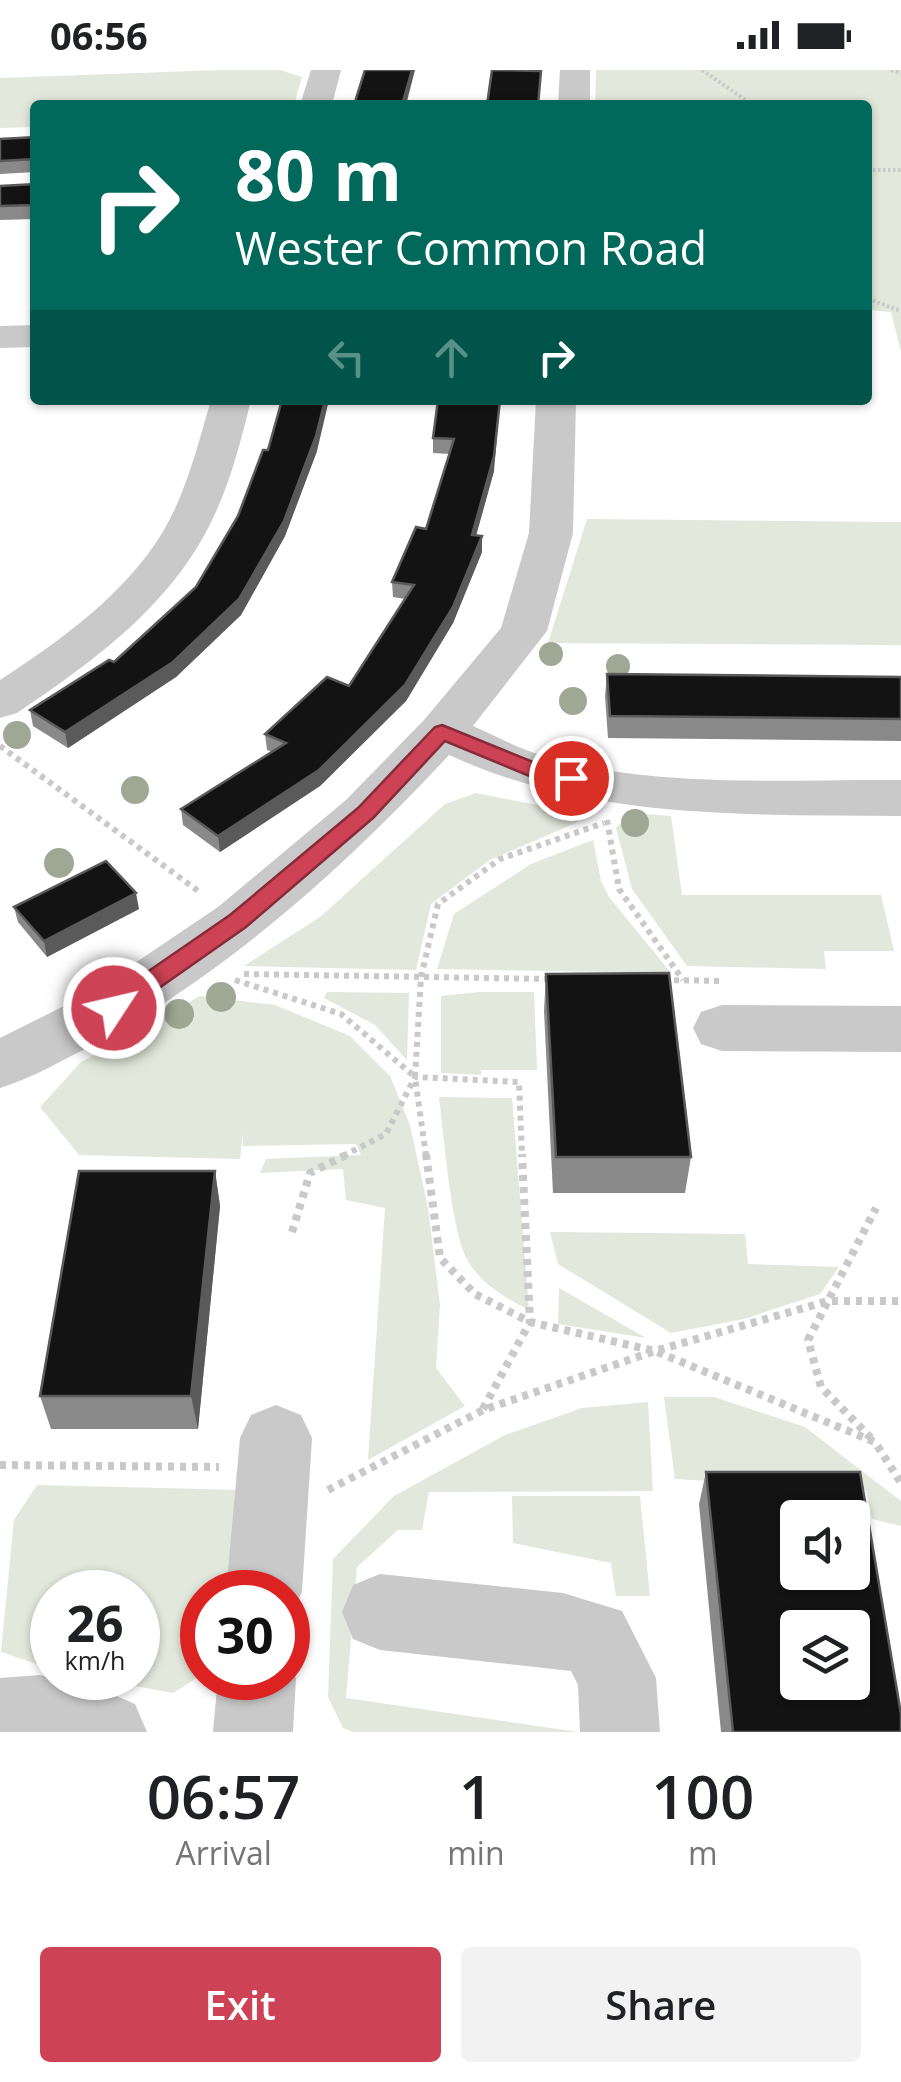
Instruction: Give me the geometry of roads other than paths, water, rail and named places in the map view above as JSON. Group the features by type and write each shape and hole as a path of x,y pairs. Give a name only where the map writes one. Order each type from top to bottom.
{"street":[{"path":"317,100 326,70"},
{"path":"574,100 575,70"},
{"path":"0,337 30,336"},
{"path":"0,702 95,634 132,600 162,564 200,499 229,405"},
{"path":"0,1064 189,974 238,921 365,813 442,732 524,630 551,533 556,405"},
{"path":"442,732 620,806 700,795 901,798"},
{"path":"723,1004 901,1029"},
{"path":"266,1570 273,1475"},
{"path":"380,1612 563,1631 595,1638 617,1678 620,1732"},
{"path":"253,1732 256,1700"},
{"path":"0,1718 40,1714 107,1732"}]}
